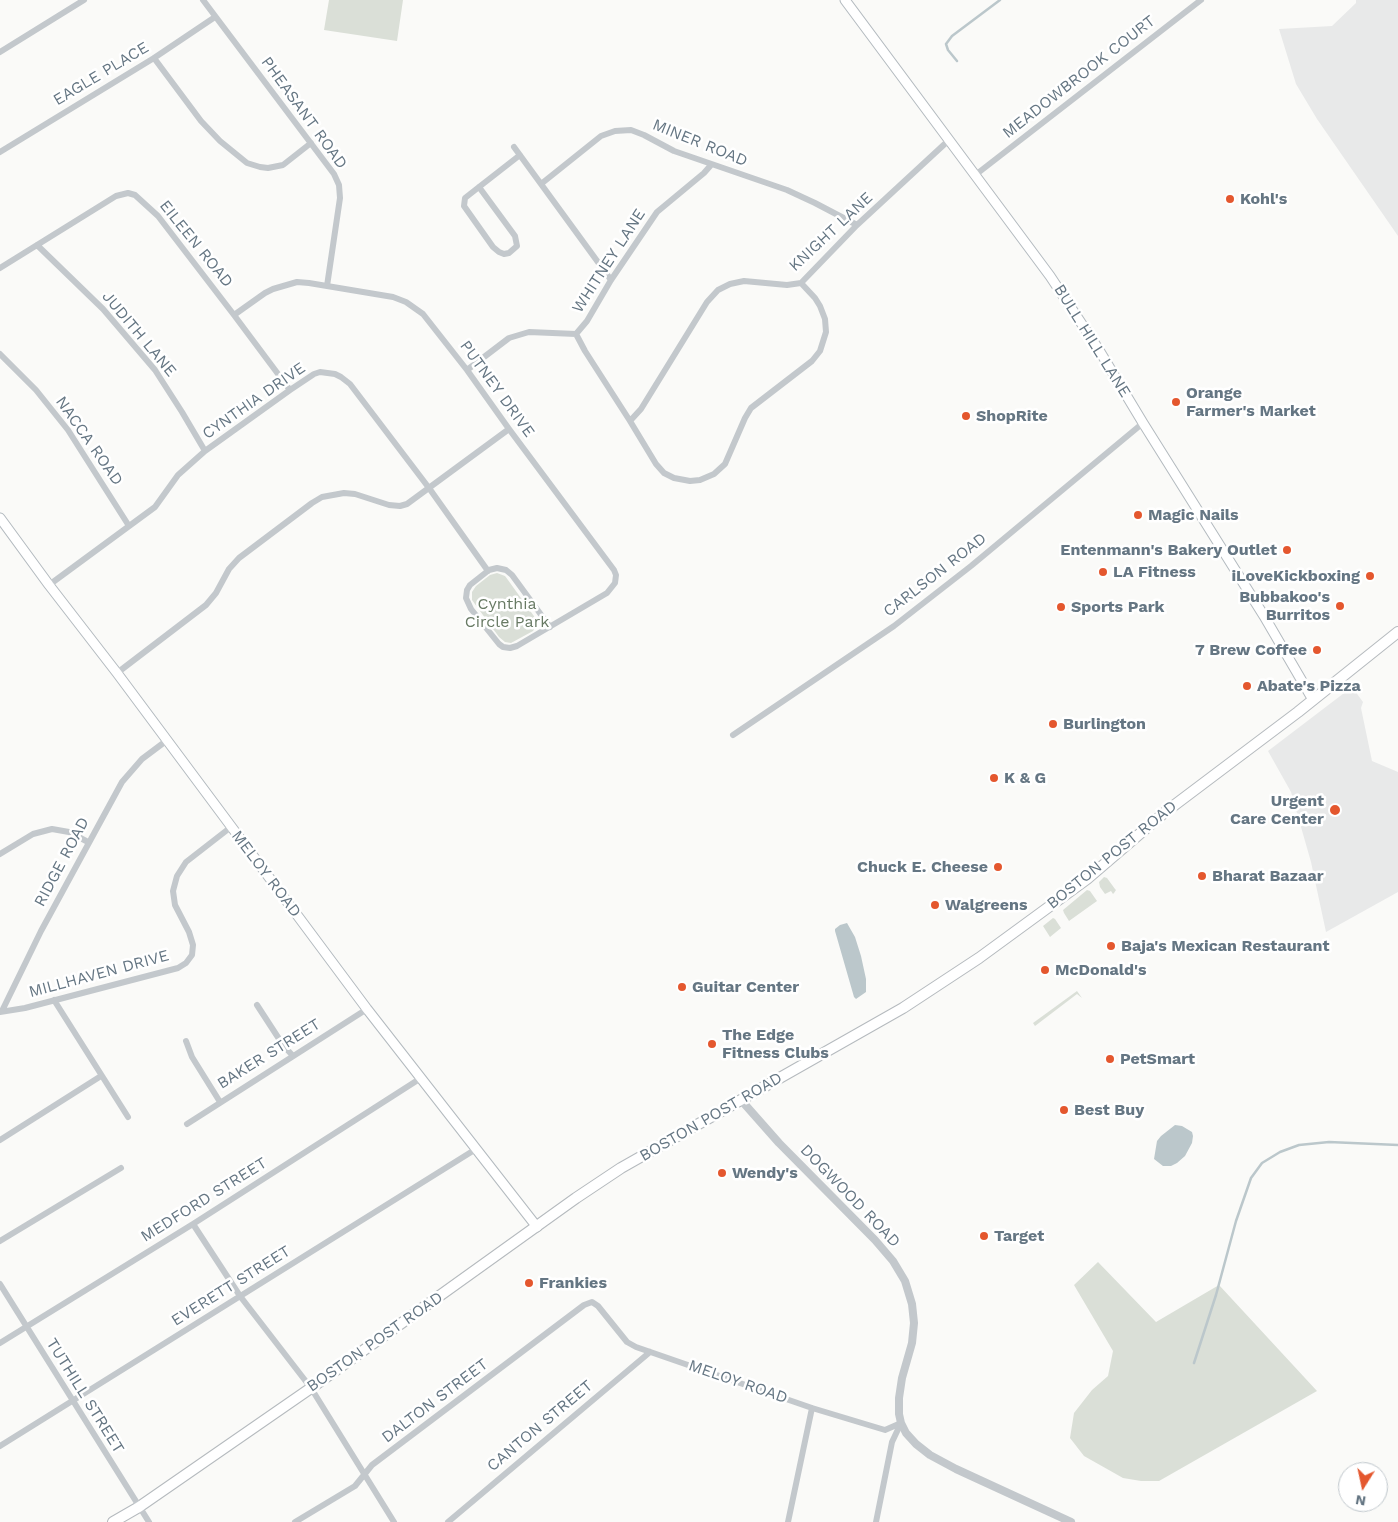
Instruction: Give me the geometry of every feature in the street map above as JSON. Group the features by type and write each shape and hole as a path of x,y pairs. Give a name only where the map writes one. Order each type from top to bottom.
{"main road":[{"name":"BULL HILL LANE","path":"845,0 1050,276 1099,350 1264,616 1313,700"},
{"name":"MELOY ROAD","path":"0,518 367,1009 537,1227"},
{"name":"BOSTON POST ROAD","path":"113,1522 139,1507 311,1388 576,1198 621,1168 903,1008 979,958 1087,879 1164,813 1313,700 1398,632"}],"street":[{"path":"0,52 84,0"},
{"name":"PHEASANT ROAD","path":"203,0 334,174 339,185 340,191 326,286"},
{"name":"MEADOWBROOK COURT","path":"974,176 1201,0"},
{"name":"EAGLE PLACE","path":"0,152 154,58 216,17"},
{"path":"154,58 201,121 220,141 247,163 253,166 268,168 283,165 311,143"},
{"name":"MINER ROAD","path":"541,184 601,136 615,130 631,130 674,151 788,190 857,225"},
{"name":"KNIGHT LANE","path":"630,421 641,409 707,302 718,290 730,284 744,281 787,285 800,283 857,225 949,140"},
{"path":"514,147 611,280"},
{"path":"479,187 515,236 517,246 509,253 504,254 493,247 464,206 465,198 479,187 520,155"},
{"name":"WHITNEY LANE","path":"467,370 509,338 530,332 576,334 587,321 611,280 657,212 711,165"},
{"name":"EILEEN ROAD","path":"0,268 116,196 128,193 134,195 158,216 290,390"},
{"name":"JUDITH LANE","path":"37,245 103,309 155,370 205,451"},
{"name":"PUTNEY DRIVE","path":"234,315 265,293 286,284 302,282 386,295 406,302 418,310 429,321 467,370 614,570 616,575 615,583 607,593 550,627"},
{"path":"576,334 656,464 664,473 674,478 690,481 700,480 714,474 726,464 751,408 812,361 823,346 827,325 824,313 815,298 800,283"},
{"name":"NACCA ROAD","path":"0,354 36,390 68,430 129,526"},
{"name":"CYNTHIA DRIVE","path":"49,585 154,507 178,475 205,451 290,390 320,372 335,374 350,384 429,488 488,571"},
{"name":"CARLSON ROAD","path":"733,735 894,626 971,566 1143,423"},
{"path":"117,673 206,605 239,558 317,500 322,497 344,493 355,494 389,505 400,506 408,504 510,429"},
{"path":"500,568 510,573 550,627 512,648 499,644 471,608 466,598 466,592 470,585 488,571 500,568"},
{"name":"RIDGE ROAD","path":"1,1011 37,938 122,782 142,759 166,741"},
{"name":"MILLHAVEN DRIVE","path":"1,1011 25,1008 178,968 186,963 192,955 193,945 189,932 175,905 173,891 177,876 186,862 232,827"},
{"path":"0,854 33,834 52,829 70,832 88,842"},
{"path":"54,1000 128,1117"},
{"path":"258,1005 283,1045 293,1056"},
{"name":"BAKER STREET","path":"187,1124 367,1009"},
{"path":"186,1041 192,1057 220,1102"},
{"path":"0,1140 101,1076"},
{"name":"MEDFORD STREET","path":"0,1343 193,1224 421,1078"},
{"name":"DOGWOOD ROAD","path":"741,1100 779,1143 876,1240 893,1261 905,1281 912,1304 914,1323 912,1343 902,1378 899,1398 901,1424"},
{"name":"EVERETT STREET","path":"0,1446 476,1150"},
{"path":"0,1241 121,1168"},
{"path":"193,1224 240,1296 311,1388 394,1522"},
{"name":"TUTHILL STREET","path":"0,1284 149,1522"},
{"name":"MELOY ROAD","path":"592,1302 598,1306 627,1342 650,1352 812,1408 885,1430 901,1424"},
{"name":"DALTON STREET","path":"295,1522 356,1486 372,1465 584,1305 592,1302"},
{"name":"CANTON STREET","path":"448,1522 650,1352"},
{"path":"788,1522 812,1408"},
{"path":"876,1522 892,1442 901,1424 911,1439 930,1455 1071,1522"}],"shaded area":[{"path":"1356,0 1398,0 1398,236 1317,119 1296,84 1279,29 1332,26 1356,3"},
{"path":"1352,687 1363,702 1361,708 1372,761 1398,772 1398,892 1326,932 1311,862 1291,792 1268,751"},
{"path":"847,923 855,937 866,979 866,992 856,999 835,931 840,925"},
{"path":"1175,1125 1182,1126 1192,1132 1192,1143 1185,1156 1177,1163 1171,1166 1163,1166 1154,1159 1157,1141"}],"green space":[{"path":"329,0 403,0 397,41 324,30"},
{"name":"Cynthia Circle Park","path":"497,573 505,576 536,619 537,624 533,631 511,643 505,642 499,637 472,600 472,592 476,586 490,575"},
{"path":"1104,877 1107,878 1116,890 1113,894 1111,891 1105,894 1100,887 1099,882"},
{"path":"1087,890 1090,891 1097,901 1069,921 1063,910"},
{"path":"1053,918 1061,928 1050,937 1043,926"},
{"path":"1077,991 1082,998 1077,994 1035,1026 1033,1023"},
{"path":"1098,1262 1156,1322 1219,1285 1317,1391 1159,1481 1123,1478 1084,1456 1070,1438 1074,1413 1092,1390 1108,1376 1113,1351 1074,1285"}],"waterway":[{"path":"957,61 948,50 946,44 952,36 1000,0"},
{"path":"1194,1363 1216,1295 1236,1221 1251,1178 1262,1163 1280,1152 1299,1145 1329,1142 1398,1145"}],"place":[{"name":"Kohl's","path":"1230,199"},
{"name":"Orange Farmer's Market","path":"1176,402"},
{"name":"ShopRite","path":"966,416"},
{"name":"Magic Nails","path":"1138,515"},
{"name":"Entenmann's Bakery Outlet","path":"1287,550"},
{"name":"LA Fitness","path":"1103,572"},
{"name":"iLoveKickboxing","path":"1370,576"},
{"name":"Bubbakoo's Burritos","path":"1340,606"},
{"name":"Sports Park","path":"1061,607"},
{"name":"7 Brew Coffee","path":"1317,650"},
{"name":"Abate's Pizza","path":"1247,686"},
{"name":"Burlington","path":"1053,724"},
{"name":"K & G","path":"994,778"},
{"name":"Urgent Care Center","path":"1335,810"},
{"name":"Chuck E. Cheese","path":"998,867"},
{"name":"Bharat Bazaar","path":"1202,876"},
{"name":"Walgreens","path":"935,905"},
{"name":"Baja's Mexican Restaurant","path":"1111,946"},
{"name":"McDonald's","path":"1045,970"},
{"name":"Guitar Center","path":"682,987"},
{"name":"The Edge Fitness Clubs","path":"712,1044"},
{"name":"PetSmart","path":"1110,1059"},
{"name":"Best Buy","path":"1064,1110"},
{"name":"Wendy's","path":"722,1173"},
{"name":"Target","path":"984,1236"},
{"name":"Frankies","path":"529,1283"}]}
